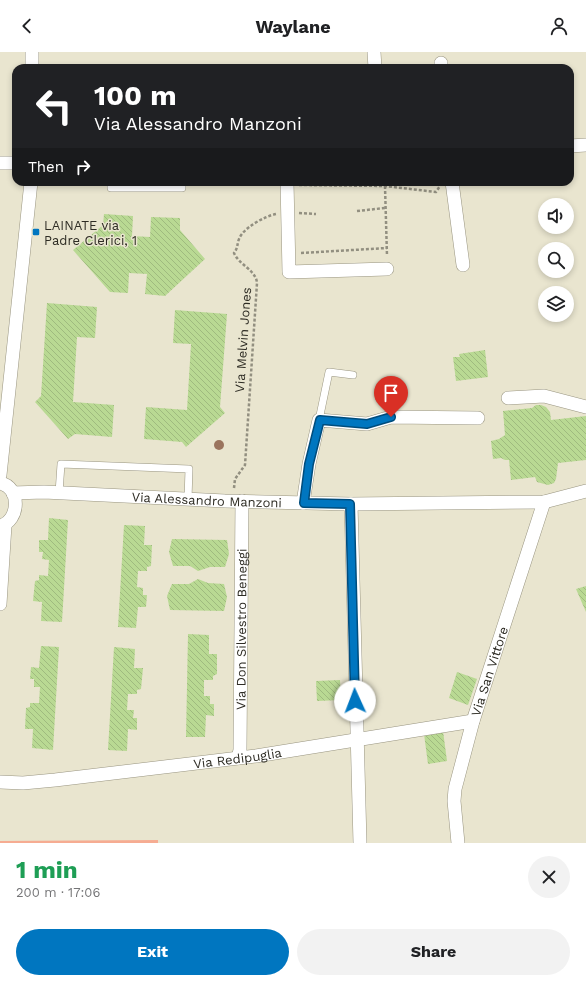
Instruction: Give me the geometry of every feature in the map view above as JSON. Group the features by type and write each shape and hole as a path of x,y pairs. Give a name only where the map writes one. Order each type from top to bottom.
{"street":[{"path":"32,52 32,64"},
{"path":"374,52 375,64"},
{"path":"574,146 586,144"},
{"path":"0,163 12,163"},
{"path":"0,475 31,186"},
{"path":"291,186 289,272 387,269"},
{"path":"453,186 463,265"},
{"path":"508,398 544,396 586,407"},
{"path":"304,503 309,464 320,420 367,424 391,417 478,418"},
{"path":"0,483 5,484 13,493 15,505 14,516 10,521 2,525 0,604"},
{"name":"Via Alessandro Manzoni","path":"13,493 59,493 238,501 350,504 544,502 586,491"},
{"name":"Via Don Silvestro Beneggi","path":"238,501 240,750 238,758"},
{"name":"Via San Vittore","path":"458,843 454,801 455,789 473,721 544,502"},
{"path":"350,504 360,843"},
{"name":"Via Redipuglia","path":"0,782 23,783 55,780 256,756 473,721"}],"lane":[{"path":"111,186 111,188 182,188 182,186"},
{"path":"320,420 329,372 353,375"},
{"path":"59,493 61,464 189,469 188,499"}],"path":[{"path":"387,269 385,186 436,192 440,186"},
{"path":"357,211 385,208"},
{"name":"Via Melvin Jones","path":"238,501 234,481 245,465 257,283 255,275 242,264 234,253 237,250 239,238 249,227 270,215 281,213"},
{"path":"295,213 316,214"},
{"path":"297,253 386,248"}],"shaded area":[{"path":"158,840 158,843 0,843 0,841"}],"building":[{"path":"104,214 133,216 132,236 150,237 151,217 180,218 180,230 205,259 165,296 145,294 147,274 129,273 128,293 110,292 73,250 103,225"},
{"path":"47,303 97,307 95,338 77,337 73,402 114,405 112,437 75,434 68,439 35,402 41,396"},
{"path":"175,310 227,314 220,407 225,413 186,447 182,442 144,439 146,407 187,410 191,344 173,343"},
{"path":"485,350 488,377 456,381 453,357 460,357 459,354"},
{"path":"536,405 546,407 550,412 551,420 586,416 586,460 558,463 556,479 554,483 548,485 537,482 535,477 511,480 509,460 501,458 493,459 491,441 499,439 505,435 503,411 532,408"},
{"path":"49,518 68,520 62,622 41,621 42,602 33,601 35,581 39,580 39,575 48,576 49,560 42,559 43,552 39,552 39,540 48,540"},
{"path":"124,525 145,526 144,545 152,545 151,566 147,567 147,571 138,571 137,587 143,588 143,595 147,595 146,607 138,607 136,628 118,627"},
{"path":"172,539 227,540 229,554 225,567 210,567 198,571 190,566 173,566 169,552"},
{"path":"198,579 208,583 224,584 227,597 224,611 170,610 167,596 172,584 189,584"},
{"path":"586,586 586,612 576,589"},
{"path":"188,634 209,635 209,654 217,654 217,674 213,676 213,680 204,680 204,696 210,696 210,704 214,704 214,716 206,715 205,737 186,737"},
{"path":"41,646 59,647 53,750 32,748 33,729 25,729 26,708 30,707 30,703 39,703 40,687 34,687 34,679 30,679 31,667 39,668"},
{"path":"114,647 135,649 134,668 143,668 141,689 137,690 137,694 128,694 127,710 134,710 133,718 137,718 137,730 128,729 127,751 108,750"},
{"path":"457,672 477,679 468,705 449,698"},
{"path":"340,680 341,700 317,701 316,681"},
{"path":"443,731 447,761 428,764 424,734"}],"place":[{"name":"LAINATE via Padre Clerici, 1","path":"36,232"}],"route":[{"path":"355,701 350,504 304,503 305,487 320,420 367,424 391,417"}]}
